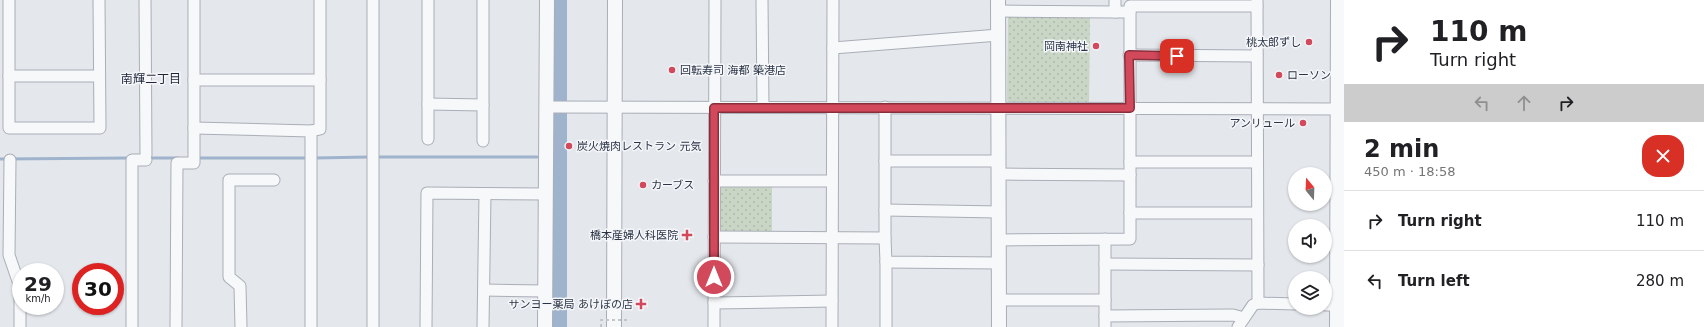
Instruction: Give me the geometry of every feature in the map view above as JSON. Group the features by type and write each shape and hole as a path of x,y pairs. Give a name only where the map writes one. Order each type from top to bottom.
{"street":[{"path":"9,0 8,128 100,128 99,0"},
{"path":"132,327 132,160 146,158 145,0"},
{"path":"176,327 177,163 194,163 194,0"},
{"path":"194,128 311,131 320,129 320,0"},
{"path":"373,0 373,327"},
{"path":"428,0 428,139"},
{"path":"483,0 483,141"},
{"path":"545,327 546,194 554,107 546,0"},
{"path":"615,0 614,107 621,324"},
{"path":"714,327 715,0"},
{"path":"762,0 763,107"},
{"path":"832,327 831,238 833,0"},
{"path":"1115,0 1115,12"},
{"path":"1337,327 1335,305 1341,109 1338,0"},
{"path":"999,240 1130,239 1130,6 1205,3 1257,3 1258,303"},
{"path":"999,327 998,6 1130,12"},
{"path":"833,48 999,35"},
{"path":"1129,55 1257,56"},
{"path":"9,76 100,76"},
{"path":"194,80 320,80"},
{"path":"428,104 483,105"},
{"path":"554,107 1341,109"},
{"path":"885,107 886,327"},
{"path":"311,131 311,327"},
{"path":"10,160 9,255 20,287 20,327"},
{"path":"885,161 1130,175"},
{"path":"1130,162 1257,162"},
{"path":"241,327 240,286 229,277 229,180 274,180"},
{"path":"714,181 832,181"},
{"path":"426,327 427,193 546,194"},
{"path":"483,327 484,194"},
{"path":"885,210 999,212"},
{"path":"1130,213 1257,213"},
{"path":"714,237 885,238"},
{"path":"1105,239 1105,321 1233,315 1241,323 1253,305 1258,303 1288,304"},
{"path":"886,262 999,263"},
{"path":"1105,264 1258,265"},
{"path":"484,290 545,291"},
{"path":"999,300 1105,300"},
{"path":"714,303 832,301"}],"path":[{"path":"601,327 601,320 627,320 621,324"}],"green space":[{"path":"1011,15 1090,16 1089,102 1009,103 1007,100 1008,18"},
{"path":"724,185 772,185 772,235 723,235 719,230 719,190"}],"waterway":[{"path":"558,0 558,327"},
{"path":"314,158 370,157"},
{"path":"376,157 537,157"},
{"path":"0,159 130,158"},
{"path":"148,158 178,158"},
{"path":"196,158 308,158"}],"place":[{"name":"桃太郎ずし","path":"1309,42"},
{"name":"岡南神社","path":"1096,46"},
{"name":"回転寿司 海都 築港店","path":"672,70"},
{"name":"ローソン","path":"1279,75"},
{"name":"アンリュール","path":"1303,123"},
{"name":"炭火焼肉レストラン 元気","path":"569,146"},
{"name":"カーブス","path":"643,185"},
{"name":"橋本産婦人科医院","path":"687,235"},
{"name":"サンヨー薬局 あけぼの店","path":"641,304"}],"district":[{"name":"南輝二丁目","path":"151,79"}],"route":[{"path":"714,277 714,108 1130,108 1129,55 1177,56"}]}
